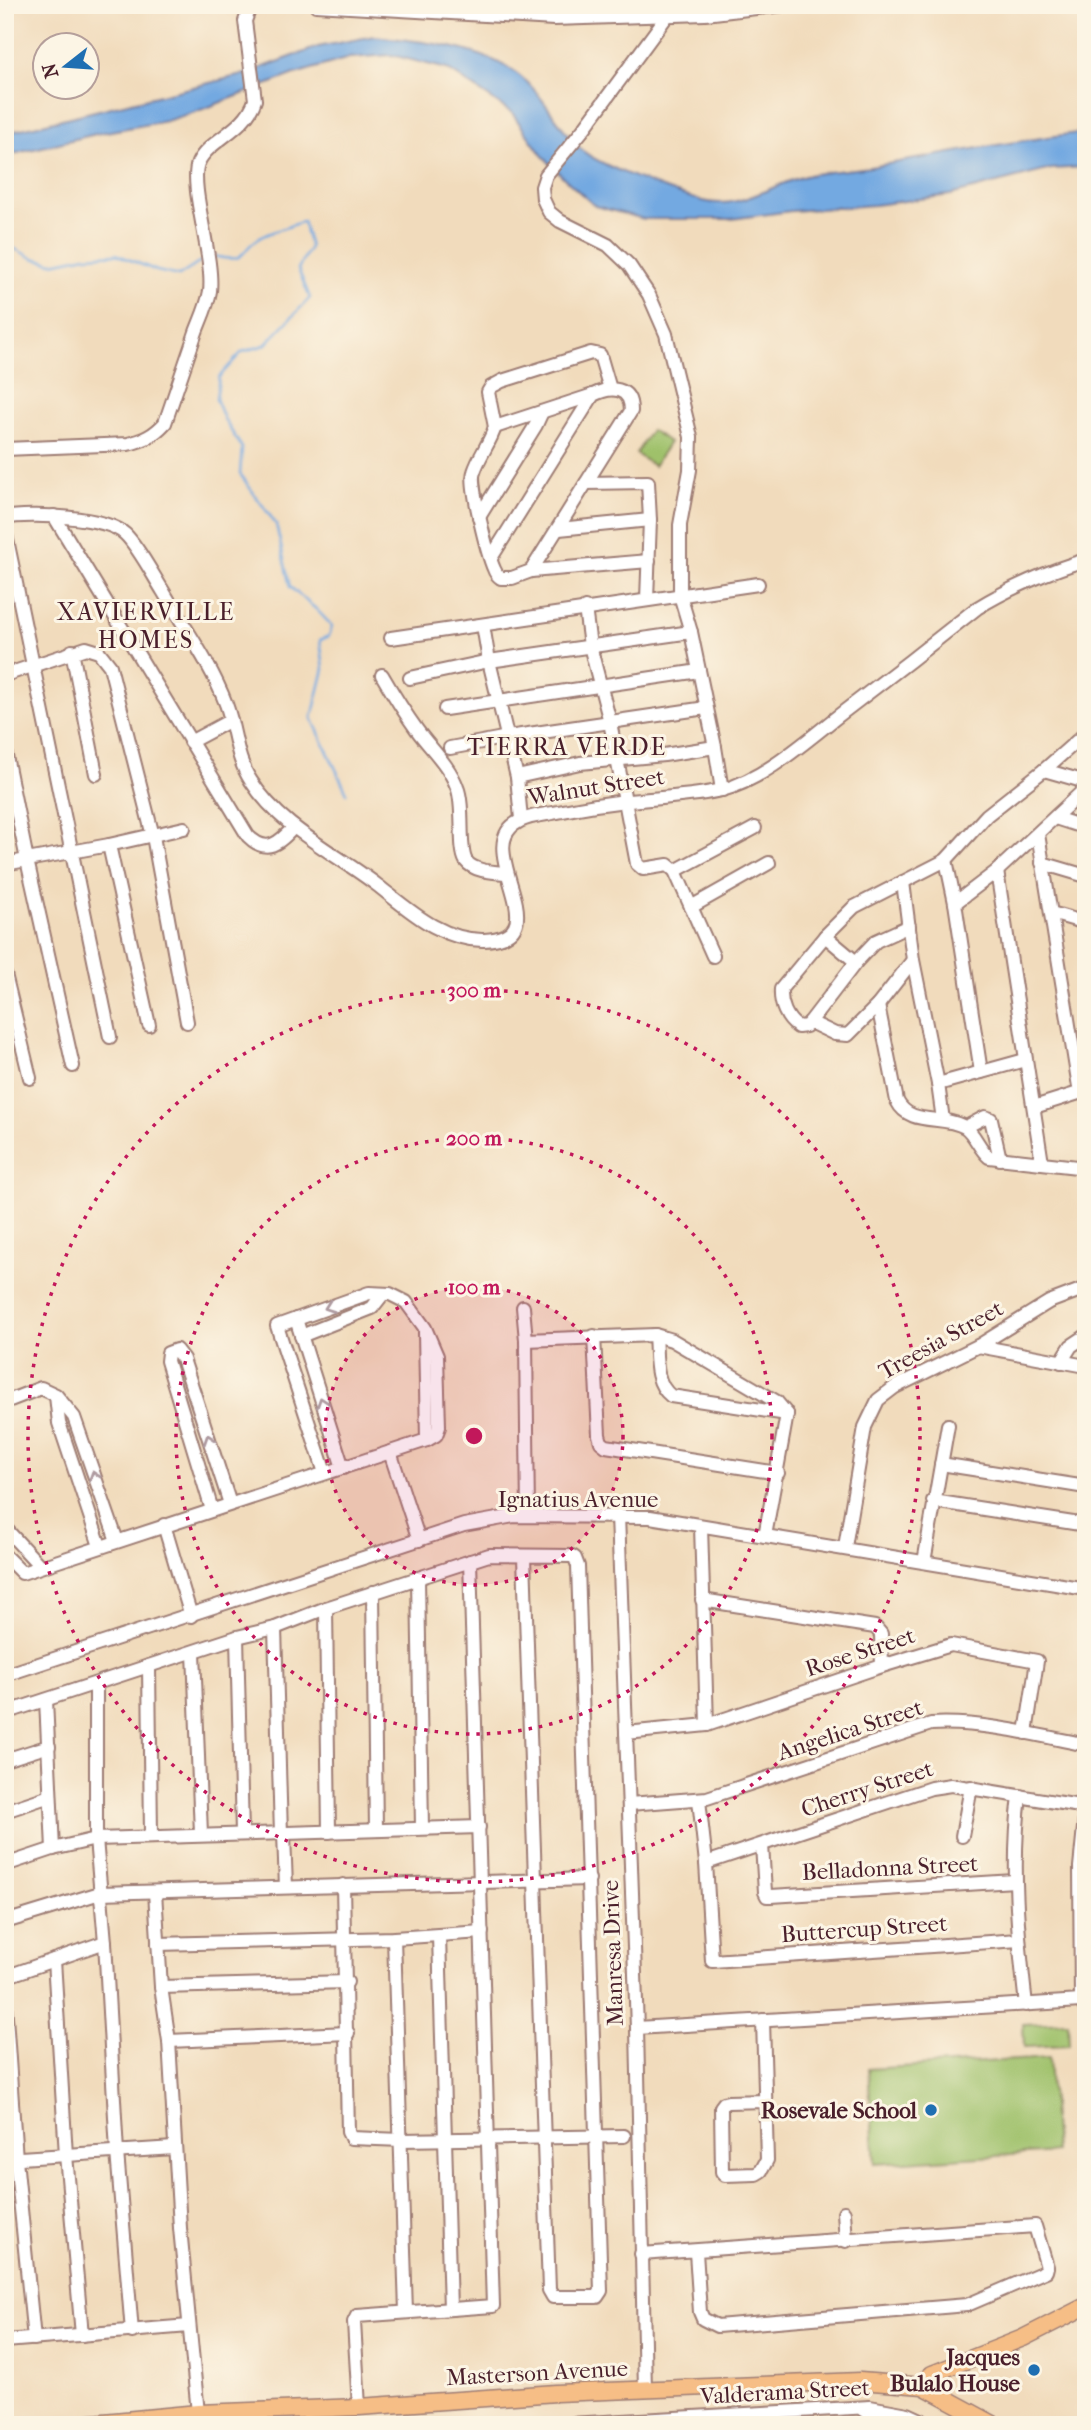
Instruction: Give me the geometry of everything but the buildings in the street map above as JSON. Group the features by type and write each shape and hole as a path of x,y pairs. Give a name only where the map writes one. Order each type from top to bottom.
{"main road":[{"path":"923,2386 932,2374 1023,2338 1086,2306"},
{"name":"Masterson Avenue","path":"72,2425 198,2413 860,2381 923,2386 995,2425"}],"street":[{"path":"5,449 128,444 145,440 165,423 210,292 210,267 197,187 198,164 205,153 235,130 254,100 245,21 251,5"},
{"path":"316,5 554,19 705,14 783,5"},
{"path":"667,16 583,130 546,175 542,187 543,199 549,212 560,221 617,251 649,295 666,334 691,437 690,470 680,525 680,596 691,632 722,790"},
{"path":"610,388 604,363 596,353 491,387 488,392 495,427 472,474 479,517 494,571 501,578 512,578 531,571 649,561"},
{"path":"495,427 610,388 626,395 631,402 631,411 531,571"},
{"path":"491,558 593,395"},
{"path":"479,517 542,412"},
{"path":"586,483 648,482 650,520 647,599"},
{"path":"5,517 54,516 105,524 126,534 220,688 231,720 236,748 248,777 274,810 294,827 281,841 269,846 257,845 248,836 54,516"},
{"path":"559,529 650,520"},
{"path":"5,530 110,1037"},
{"name":"Walnut Street","path":"294,827 423,920 455,936 481,940 502,937 513,931 518,918 503,846 508,832 521,820 624,801 722,790 752,778 795,750 977,608 1007,591 1086,560"},
{"path":"391,638 758,584"},
{"path":"585,608 590,646 610,722 635,858 643,869 668,865 675,871 713,956"},
{"path":"483,625 517,777 521,820"},
{"path":"410,678 489,661 691,632"},
{"path":"5,675 86,648 99,652 112,671 153,836 187,1022"},
{"path":"72,651 96,774"},
{"path":"445,709 699,671"},
{"path":"382,675 456,784 462,810 463,849 467,862 476,868 507,873"},
{"path":"450,748 706,708"},
{"path":"190,742 231,720"},
{"path":"908,926 876,941 856,962 810,1022 802,1027 791,1023 781,998 781,989 825,936 854,907 946,860 987,815 1086,733"},
{"path":"517,777 580,763 715,747"},
{"path":"5,751 73,1066"},
{"path":"1044,770 1086,782"},
{"path":"955,903 996,871 1086,788"},
{"path":"1055,818 1086,828"},
{"path":"5,864 71,853 184,828"},
{"path":"675,871 755,828"},
{"path":"1034,1107 1083,1092 1072,1045 1038,834"},
{"path":"109,845 149,1025"},
{"path":"946,860 981,1072"},
{"path":"691,907 769,863"},
{"path":"1042,863 1086,876"},
{"path":"996,871 1042,1163"},
{"path":"903,882 913,960 943,1120"},
{"path":"1051,913 1086,923"},
{"path":"825,936 856,962"},
{"path":"810,1022 835,1034 848,1035 878,1005 913,960"},
{"path":"5,974 30,1078"},
{"path":"878,1005 897,1101 908,1115 943,1120 966,1128 985,1154 1000,1159 1086,1167 1086,1144"},
{"path":"1072,1045 1086,1041"},
{"path":"938,1084 1025,1060"},
{"path":"966,1128 985,1117 991,1119 1000,1159"},
{"name":"Treesia Street","path":"845,1547 865,1427 878,1400 895,1387 978,1346 1049,1302 1086,1288"},
{"path":"5,1556 22,1573 427,1440 436,1435 439,1427 437,1356 425,1328 406,1302 396,1297 369,1293 277,1326 325,1473"},
{"path":"301,1336 372,1308 383,1294"},
{"path":"523,1307 526,1340 528,1516"},
{"path":"296,1319 343,1468"},
{"path":"526,1340 655,1335 672,1340 777,1402 787,1414 765,1536"},
{"path":"655,1335 659,1380 671,1396 787,1414"},
{"path":"594,1336 599,1435 606,1447 778,1473"},
{"path":"1061,1362 1071,1346 1086,1336"},
{"path":"978,1346 1086,1366"},
{"path":"212,1510 167,1361 168,1353 176,1350 183,1359 230,1504"},
{"path":"5,1402 41,1388 55,1395 74,1417 117,1541"},
{"path":"55,1395 59,1423 100,1546"},
{"path":"924,1562 948,1425"},
{"path":"390,1452 419,1540"},
{"path":"941,1464 1086,1487"},
{"path":"933,1501 1086,1525"},
{"name":"Manresa Drive","path":"618,1515 637,2028 646,2390"},
{"name":"Ignatius Avenue","path":"5,1675 481,1520 528,1516 650,1517 845,1547 1086,1589"},
{"path":"164,1525 191,1615"},
{"path":"701,1526 707,1725"},
{"path":"5,1528 40,1566"},
{"path":"5,1713 237,1637 275,1628 326,1608 470,1561 500,1554 524,1557 572,1556 577,1561 589,1879 601,2293 597,2297 553,2297 549,2290 524,1557"},
{"path":"359,2407 355,2319 358,2316 493,2306 470,1561"},
{"path":"418,1578 422,1828"},
{"path":"373,1592 376,1830"},
{"path":"702,1600 875,1627 879,1629 882,1639 882,1666"},
{"path":"326,1608 329,1832"},
{"path":"275,1628 286,1887"},
{"path":"237,1637 242,1833"},
{"name":"Rose Street","path":"626,1733 707,1725 953,1639 1037,1661 1026,1733"},
{"path":"194,1652 201,1834"},
{"path":"149,1666 151,1835"},
{"path":"96,1684 96,1839 106,1942 117,2152 132,2332"},
{"path":"46,1700 53,1849"},
{"name":"Angelica Street","path":"629,1804 699,1800 931,1724 947,1723 1026,1733 1086,1745"},
{"path":"5,1760 49,1746"},
{"name":"Cherry Street","path":"706,1863 950,1784 1086,1807"},
{"path":"962,1836 971,1787"},
{"path":"5,1811 50,1796"},
{"path":"1020,1796 1015,1831 1015,1881 1026,2005"},
{"path":"699,1800 706,1863"},
{"path":"637,2028 1026,2005 1084,2005 1080,1867 1086,1807"},
{"path":"5,1865 53,1849 96,1839 151,1835 283,1834 479,1827"},
{"name":"Belladonna Street","path":"762,1845 767,1896 1015,1881"},
{"name":"Buttercup Street","path":"706,1863 712,1961 1019,1940"},
{"path":"5,1922 100,1893 589,1879"},
{"path":"343,1885 350,2136 354,2139 402,2140 624,2136"},
{"path":"155,1892 169,2041 174,2148 198,2413"},
{"path":"158,1944 394,1938 482,1932"},
{"path":"439,1936 450,2309"},
{"path":"394,1938 406,2312"},
{"path":"5,1977 106,1942"},
{"path":"54,1960 66,2155 82,2335"},
{"path":"162,1987 347,1982"},
{"path":"5,2001 11,2159 34,2339"},
{"path":"762,2020 765,2101 767,2160 761,2171 752,2175 724,2175 723,2103 765,2101"},
{"path":"169,2041 348,2033"},
{"path":"11,2159 174,2148"},
{"path":"844,2212 846,2241"},
{"path":"641,2254 1035,2227 1048,2267 1046,2271 967,2305 717,2326 703,2319 700,2312 696,2252"},
{"path":"5,2342 189,2326"},
{"path":"856,2407 880,2418 886,2425"},
{"name":"Valderama Street","path":"552,2425 748,2419 856,2407 892,2410 926,2423"}],"green space":[{"path":"651,430 669,442 654,466 636,454"},
{"path":"1068,2022 1069,2045 1024,2047 1023,2024"},
{"path":"1049,2058 1055,2152 875,2164 868,2069"}],"water":[{"path":"374,36 459,49 507,67 529,84 582,150 639,179 703,201 717,203 743,199 818,173 873,167 1086,132 1086,167 1051,169 950,195 874,205 791,211 731,219 644,219 595,206 542,155 512,113 447,69 392,55 349,58 295,74 166,121 100,133 5,156 5,133 242,75 318,47"}],"waterway":[{"path":"214,256 233,259 261,237 303,221 310,247 298,269 310,298 265,345 242,352 219,377 216,399 225,421 242,448 240,474 276,524 290,587 332,626 329,636 320,640 324,669 312,718 347,793"},
{"path":"5,244 33,258 53,263 86,256 116,254 157,271 179,276 205,259"}],"place":[{"name":"Rosevale School","path":"931,2110"},
{"name":"Jacques Bulalo House","path":"1034,2370"}],"district":[{"name":"XAVIERVILLE HOMES","path":"146,626"},
{"name":"TIERRA VERDE","path":"567,747"}]}
